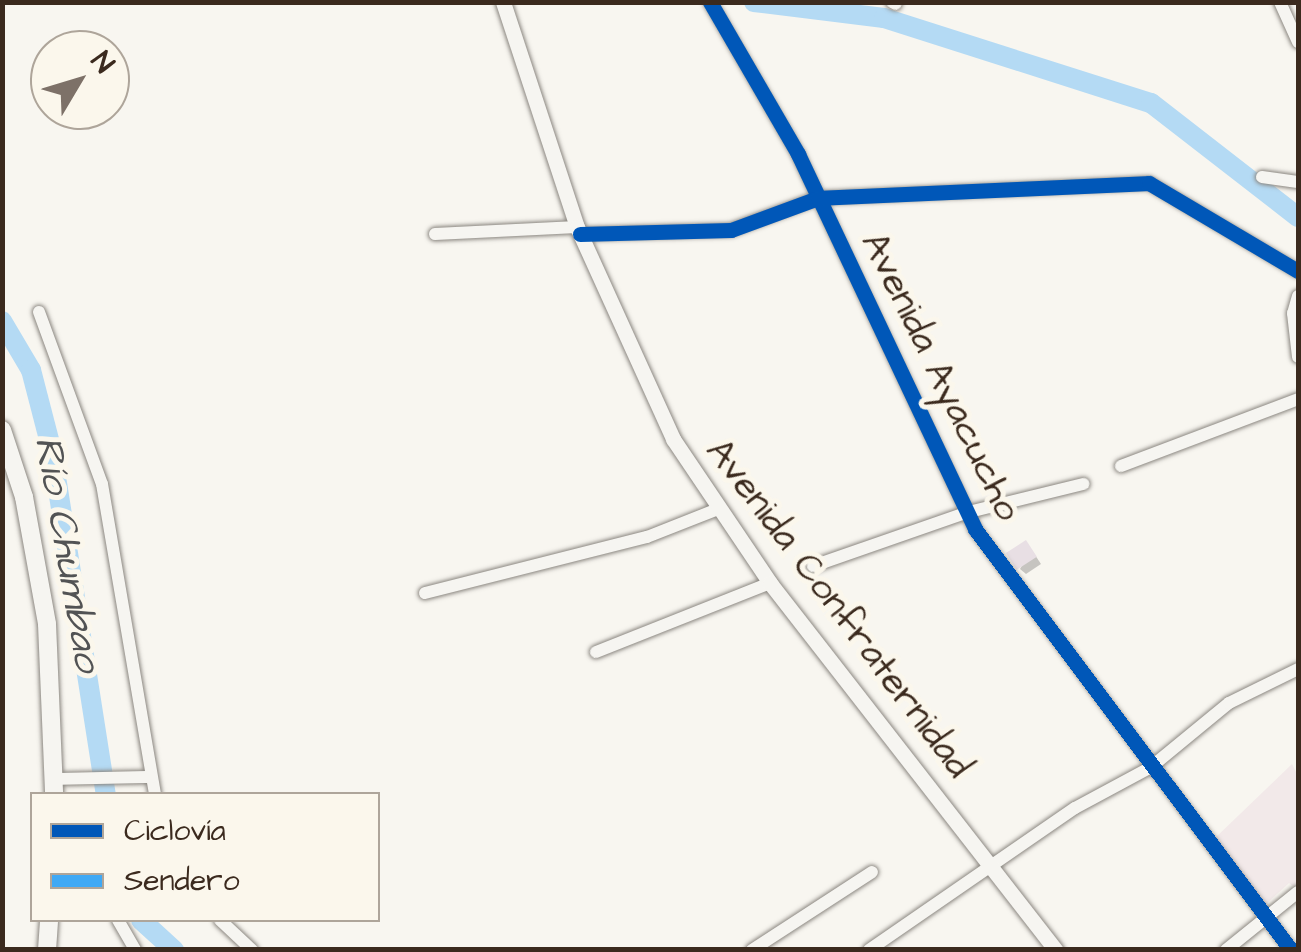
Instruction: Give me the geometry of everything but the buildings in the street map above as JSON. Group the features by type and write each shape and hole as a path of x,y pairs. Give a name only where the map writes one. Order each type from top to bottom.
{"highway":[{"path":"2,430 24,497 46,624 59,784"},
{"path":"46,950 48,922"}],"main road":[{"name":"Avenida Confraternidad","path":"503,2 579,231 673,439 770,583 1056,950"}],"street":[{"path":"1280,2 1298,42"},
{"name":"Avenida Ayacucho","path":"711,4 757,76 965,512 1151,767 1291,950"},
{"path":"1262,177 1298,182"},
{"path":"435,234 731,230 818,198 1149,184 1298,271"},
{"path":"1298,296 1293,313 1298,356"},
{"path":"39,312 102,484 146,777 154,792"},
{"path":"1121,466 1298,399"},
{"path":"813,566 965,512 1083,484"},
{"path":"425,593 628,543 718,509"},
{"path":"596,652 770,583"},
{"path":"868,950 990,865 1151,767 1229,702 1298,669"},
{"path":"59,784 89,778 146,777"},
{"path":"752,950 872,872"},
{"path":"1226,950 1298,892"},
{"path":"119,922 135,950"},
{"path":"222,922 252,950"}],"shaded area":[{"path":"1292,764 1298,776 1298,890 1289,883 1264,906 1214,839"}],"waterway":[{"path":"754,2 884,18 1151,103 1298,217"},
{"name":"Río Chumbao","path":"2,321 31,370 52,451 106,792"},
{"name":"Río Chumbao","path":"143,922 174,950"}],"cycle path":[{"path":"710,2 798,154 975,529 1291,950"},
{"path":"580,234 731,230 818,198 1149,183 1298,271"}]}
